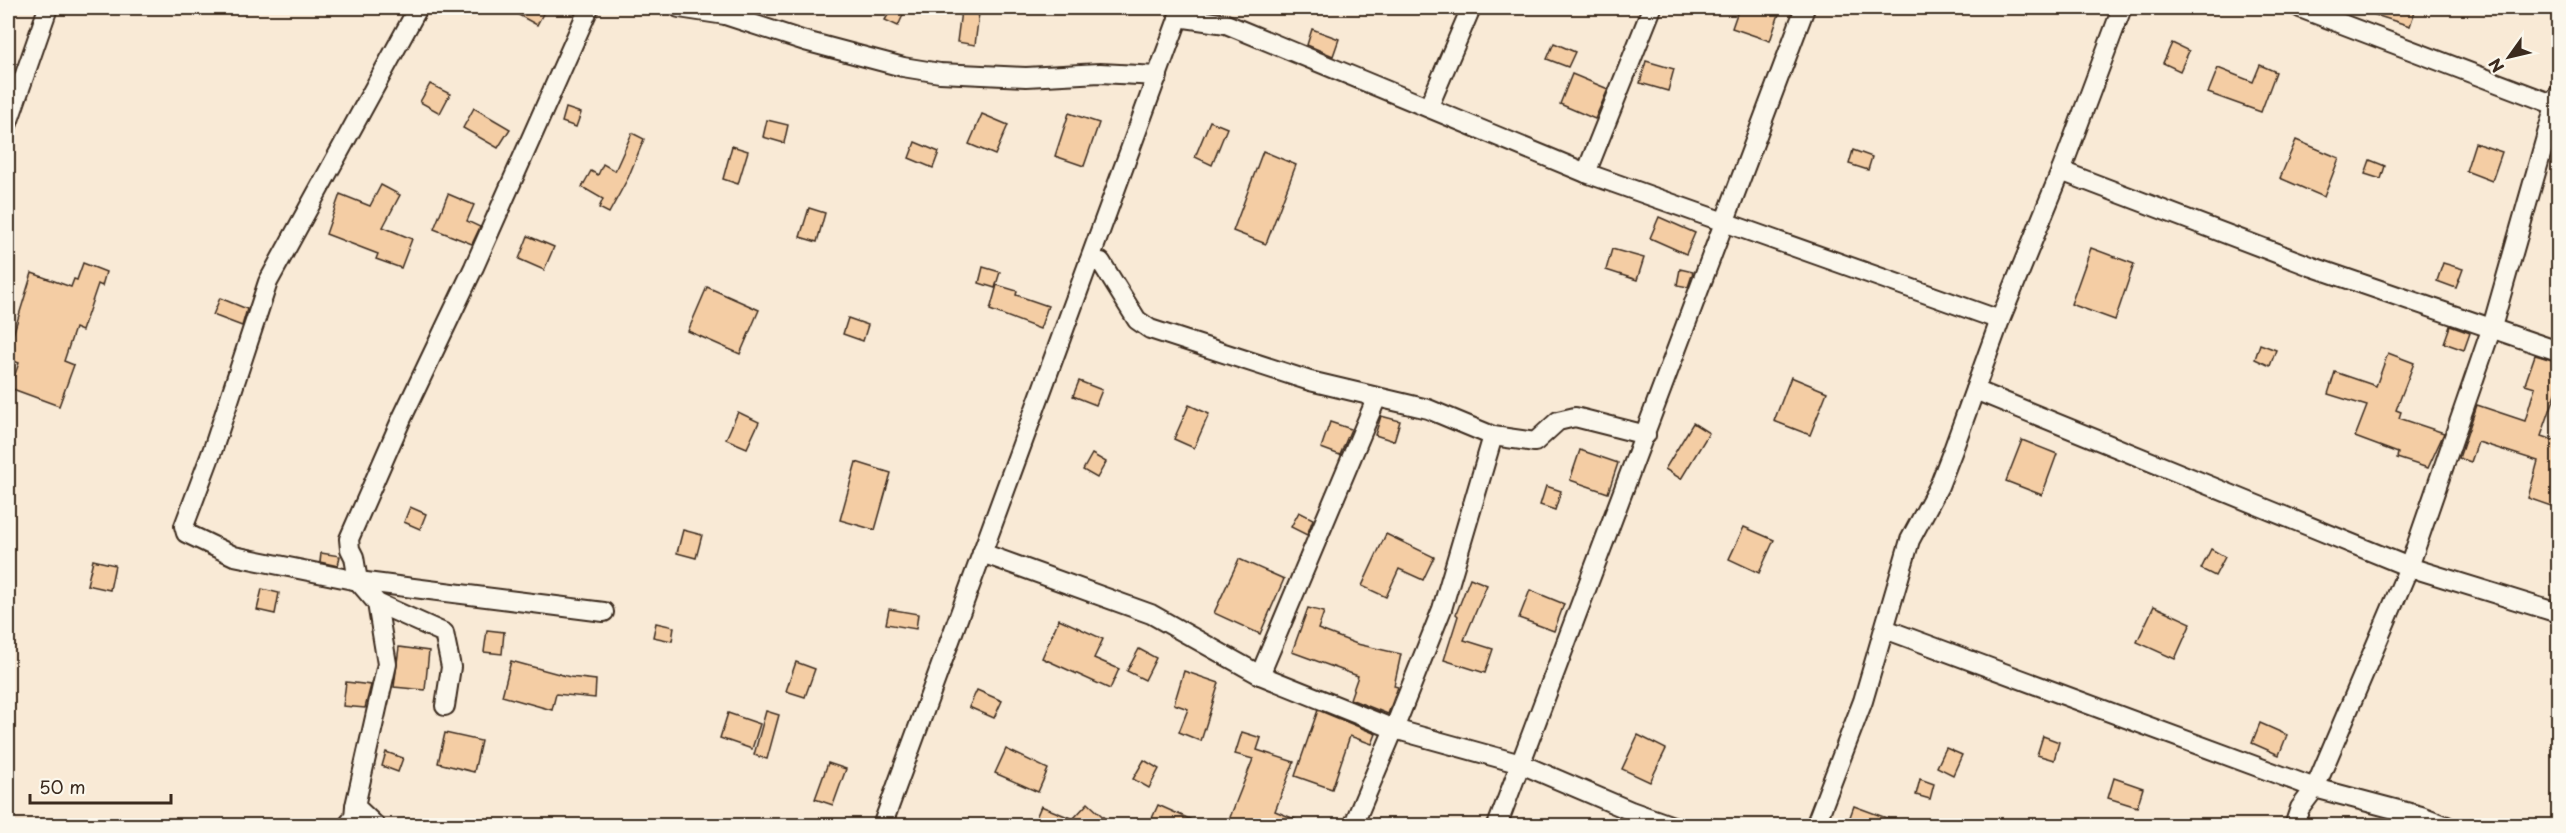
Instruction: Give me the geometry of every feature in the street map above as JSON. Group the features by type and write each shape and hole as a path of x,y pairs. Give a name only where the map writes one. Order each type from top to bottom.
{"street":[{"path":"8,123 48,8"},
{"path":"418,8 268,282 214,446 184,526 186,533 192,538 234,556 358,581 604,612"},
{"path":"445,706 450,667 444,633 377,603 358,581 354,557 350,549 350,539 402,418 474,267 589,8"},
{"path":"679,8 726,11 805,41 903,67 940,73 1026,77 1100,73 1158,76"},
{"path":"1429,106 1471,8"},
{"path":"1586,173 1652,8"},
{"path":"1497,825 1646,435 1805,8"},
{"path":"1815,825 1863,701 1910,540 1939,486 2122,8"},
{"path":"2294,825 2300,808 2315,788 2409,567 2492,327 2557,102 2300,8"},
{"path":"882,825 1180,12 1226,24 1385,91 1429,106 1586,173 2001,320"},
{"path":"2061,171 2313,267 2559,351"},
{"path":"1089,262 1101,262 1137,320 1150,329 1310,381 1438,413 1493,436 1535,442 1558,421 1575,417 1646,435"},
{"path":"1975,390 2409,567 2559,613"},
{"path":"1260,675 1377,397"},
{"path":"1353,825 1442,609 1493,436"},
{"path":"982,553 1151,614 1260,675 1394,729 1521,764 1631,811 1673,825"},
{"path":"347,825 354,817 387,664 377,603"},
{"path":"1885,629 2315,788 2446,825"},
{"path":"355,806 376,825"}],"building":[{"path":"506,8 546,8 537,25"},
{"path":"892,8 904,13 898,26 885,20"},
{"path":"1739,8 1781,8 1770,41 1732,28"},
{"path":"2364,8 2416,8 2410,26 2363,11"},
{"path":"961,11 979,13 975,45 957,42"},
{"path":"1312,29 1339,39 1333,56 1307,45"},
{"path":"1554,43 1575,52 1568,67 1547,59"},
{"path":"2172,43 2189,51 2180,71 2163,63"},
{"path":"1646,61 1674,69 1668,91 1640,83"},
{"path":"2260,65 2276,72 2261,112 2208,93 2218,68 2253,82"},
{"path":"1572,74 1608,89 1595,119 1560,104"},
{"path":"430,84 450,94 440,113 420,102"},
{"path":"474,108 510,129 498,148 463,128"},
{"path":"566,108 581,113 576,127 562,122"},
{"path":"1069,113 1099,123 1084,166 1055,156"},
{"path":"982,114 1008,125 995,155 969,144"},
{"path":"767,120 788,125 784,143 763,137"},
{"path":"1210,121 1227,128 1212,165 1195,157"},
{"path":"632,133 644,139 628,178 609,213 599,208 603,199 582,187 591,171 598,175 603,164 615,171"},
{"path":"2296,140 2339,158 2324,197 2280,178"},
{"path":"915,142 939,152 933,168 909,158"},
{"path":"2475,143 2502,152 2492,181 2466,171"},
{"path":"732,146 748,151 738,184 723,179"},
{"path":"1853,150 1872,157 1868,170 1849,164"},
{"path":"1263,151 1296,165 1266,244 1233,231"},
{"path":"2370,160 2385,166 2381,179 2365,174"},
{"path":"381,185 400,195 383,227 412,239 401,268 376,259 378,254 326,234 340,194 370,206"},
{"path":"448,194 474,205 467,221 480,227 472,244 434,229"},
{"path":"809,208 825,213 817,242 800,237"},
{"path":"1659,217 1695,233 1686,254 1650,238"},
{"path":"528,236 554,247 544,270 519,259"},
{"path":"2091,248 2134,264 2115,320 2071,304"},
{"path":"1612,249 1644,258 1637,280 1606,270"},
{"path":"83,263 106,272 102,286 98,284 82,331 75,328 64,361 74,365 59,406 10,388 19,363 8,359 8,351 32,273 71,287 74,279 77,280"},
{"path":"2443,263 2463,269 2456,288 2437,281"},
{"path":"983,267 1000,272 995,288 979,283"},
{"path":"1680,269 1693,272 1688,287 1677,285"},
{"path":"997,285 1017,291 1016,295 1048,306 1040,329 990,310"},
{"path":"707,287 759,310 740,354 688,331"},
{"path":"220,298 247,309 242,326 213,315"},
{"path":"848,318 868,325 863,341 843,334"},
{"path":"2450,326 2470,333 2464,350 2444,343"},
{"path":"2260,344 2276,350 2270,366 2255,359"},
{"path":"2388,353 2414,363 2396,410 2401,412 2399,418 2444,433 2428,468 2397,458 2398,453 2355,437 2367,406 2328,394 2335,372 2376,386"},
{"path":"2535,355 2559,362 2559,385 2541,436 2559,442 2559,493 2554,507 2528,498 2538,461 2478,442 2471,462 2459,458 2477,405 2525,421 2535,387 2525,384"},
{"path":"1791,377 1827,392 1810,435 1774,421"},
{"path":"1079,381 1102,390 1096,405 1073,396"},
{"path":"1189,405 1209,414 1194,448 1174,439"},
{"path":"738,412 759,422 747,448 726,439"},
{"path":"1381,416 1400,421 1394,441 1375,435"},
{"path":"1330,422 1351,429 1340,455 1321,448"},
{"path":"1693,423 1709,433 1681,479 1665,469"},
{"path":"2022,440 2057,454 2042,495 2006,481"},
{"path":"1580,450 1618,463 1608,493 1570,480"},
{"path":"1092,454 1106,462 1097,478 1083,470"},
{"path":"856,462 891,473 875,530 840,520"},
{"path":"1546,486 1561,491 1555,510 1540,505"},
{"path":"410,507 426,514 420,529 404,522"},
{"path":"1299,512 1313,519 1307,535 1291,527"},
{"path":"1744,527 1774,540 1759,573 1729,559"},
{"path":"683,530 702,535 696,558 677,553"},
{"path":"1386,534 1434,557 1423,580 1399,569 1386,597 1362,586"},
{"path":"2211,549 2225,557 2215,576 2201,569"},
{"path":"321,553 340,556 338,566 320,562"},
{"path":"1239,559 1284,579 1260,634 1214,613"},
{"path":"93,560 115,565 110,590 87,585"},
{"path":"1470,578 1487,585 1464,640 1493,649 1485,673 1444,660 1458,616 1456,614"},
{"path":"262,589 279,593 275,614 257,610"},
{"path":"1530,590 1564,604 1554,631 1519,618"},
{"path":"2154,606 2191,623 2175,659 2137,642"},
{"path":"1308,608 1324,612 1318,629 1357,644 1401,654 1394,686 1398,687 1388,714 1350,699 1358,676 1292,652"},
{"path":"889,609 918,614 916,629 886,624"},
{"path":"1059,619 1103,639 1094,658 1119,669 1110,689 1042,658"},
{"path":"656,623 674,627 672,641 653,637"},
{"path":"487,630 504,632 502,654 484,652"},
{"path":"399,647 429,651 425,690 394,687"},
{"path":"1139,649 1156,658 1145,680 1127,671"},
{"path":"511,661 570,677 596,680 595,698 556,694 552,710 502,696"},
{"path":"796,662 815,669 805,697 786,691"},
{"path":"1184,671 1219,683 1201,741 1179,732 1188,709 1174,704"},
{"path":"346,682 371,685 365,708 343,706"},
{"path":"977,690 1002,701 994,718 969,707"},
{"path":"1318,710 1376,734 1372,744 1350,736 1332,789 1295,776"},
{"path":"766,711 779,715 767,759 754,755"},
{"path":"728,713 760,724 752,749 720,738"},
{"path":"2260,723 2287,735 2279,755 2252,743"},
{"path":"1242,732 1261,738 1257,750 1294,762 1275,811 1309,825 1227,825 1253,759 1235,754"},
{"path":"445,733 481,741 474,772 438,763"},
{"path":"1638,735 1666,749 1650,782 1622,769"},
{"path":"2043,736 2059,742 2054,760 2037,755"},
{"path":"1946,748 1962,755 1953,775 1937,767"},
{"path":"1006,749 1048,769 1038,792 995,773"},
{"path":"386,752 403,758 398,772 382,766"},
{"path":"1144,760 1159,769 1149,788 1133,779"},
{"path":"828,763 846,769 833,805 815,799"},
{"path":"2114,778 2143,788 2137,807 2108,798"},
{"path":"1920,779 1934,784 1930,799 1916,795"},
{"path":"1088,803 1112,825 1033,825 1041,806 1073,819"},
{"path":"1158,805 1203,825 1149,825"},
{"path":"1854,806 1903,824 1847,825"}]}
